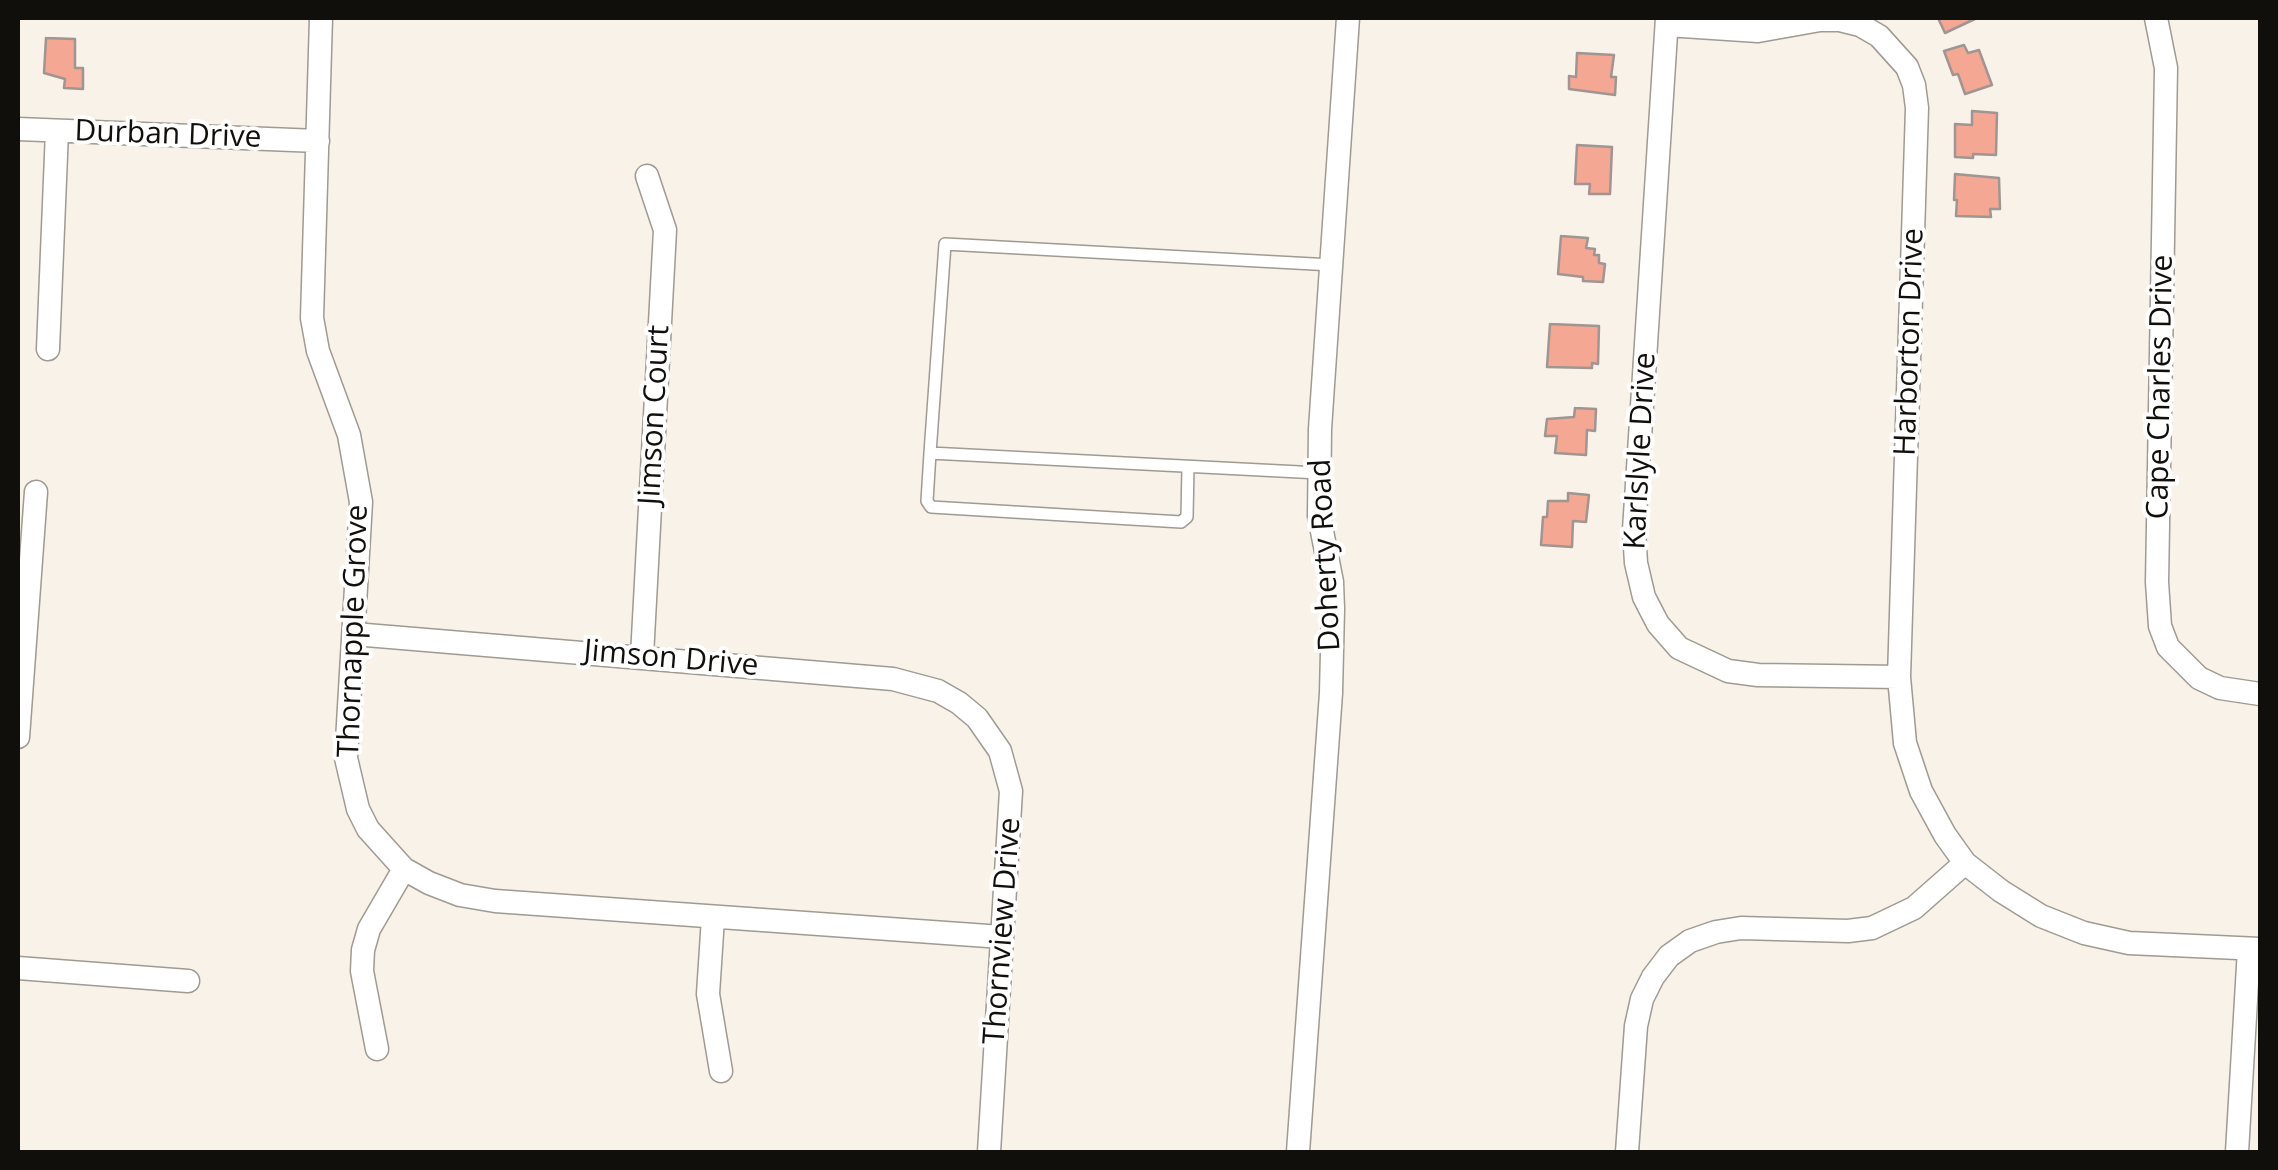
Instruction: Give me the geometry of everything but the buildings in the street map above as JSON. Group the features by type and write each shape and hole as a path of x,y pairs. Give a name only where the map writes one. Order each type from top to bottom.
{"street":[{"name":"Thornapple Grove","path":"321,18 312,318 318,352 349,435 361,502 346,733 350,784 368,828 404,869 429,884 495,901 1002,937"},
{"name":"Doherty Road","path":"1298,1152 1331,694 1332,582 1319,516 1320,473 1348,18"},
{"name":"Cape Charles Drive","path":"2156,18 2166,68 2157,582 2160,626 2168,647 2198,678 2220,688 2260,694"},
{"name":"Harborton Drive","path":"1667,21 1758,32 1840,20 1879,36 1907,67 1914,85 1918,108 1899,677 1905,743 1921,791 1965,863"},
{"name":"Karlslyle Drive","path":"1667,21 1634,530 1636,564 1644,597 1658,624 1679,648 1728,670 1758,675 1899,677"},
{"name":"Durban Drive","path":"18,129 318,141"},
{"path":"48,349 57,131"},
{"name":"Jimson Court","path":"642,656 666,230 647,176"},
{"path":"18,737 36,492"},
{"name":"Jimson Drive","path":"354,634 642,656 905,682 938,691 977,718"},
{"name":"Thornview Drive","path":"977,718 1000,752 1011,791 989,1152"},
{"path":"1627,1152 1636,1026 1647,988 1669,956 1703,936 1741,928 1872,928 1914,908 1965,863 2041,916 2084,933 2129,943 2254,949 2237,1152"},
{"path":"377,1049 362,971 363,950 369,929 404,869"},
{"path":"713,918 708,994 721,1071"},
{"path":"18,968 188,981"}],"lane":[{"path":"1188,467 1187,517 1181,522 931,507 927,500 945,244 1332,264"},
{"path":"930,453 1320,473"}]}
